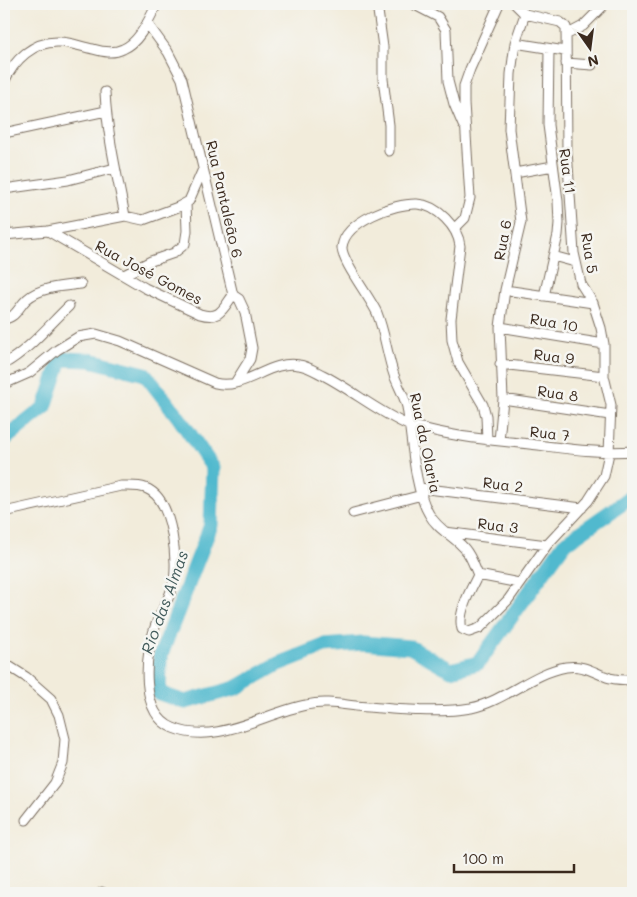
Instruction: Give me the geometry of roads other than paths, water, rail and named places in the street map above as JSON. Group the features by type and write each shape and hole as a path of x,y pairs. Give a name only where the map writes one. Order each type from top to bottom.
{"street":[{"path":"4,82 20,58 37,45 49,42 62,42 108,53 122,50 135,40 158,4"},
{"path":"377,4 383,47 383,79 389,125 389,151"},
{"path":"414,4 438,17 446,30 448,81 454,104 466,132"},
{"path":"487,440 486,416 482,405 458,362 452,340 451,319 460,246 458,234 454,228 465,218 470,204 471,189 464,86 499,4"},
{"path":"515,4 525,14 560,22 566,31 582,26 605,4"},
{"name":"Rua 6","path":"499,441 503,400 500,364 500,327 505,290 521,222 509,130 511,74 515,43 525,14"},
{"name":"Rua Pantaleão 6","path":"147,23 168,52 182,79 233,295 239,300 245,312 252,348 250,359 235,383"},
{"name":"Rua 5","path":"566,31 567,151 575,262 581,284 593,303 601,328 604,344 604,376 610,398 609,453 604,476 582,508"},
{"path":"515,43 566,51"},
{"name":"Rua 11","path":"544,296 558,235 559,211 547,109 548,49"},
{"path":"566,63 592,64"},
{"path":"105,92 115,168 125,216"},
{"path":"4,133 106,111"},
{"path":"516,173 553,166"},
{"path":"4,189 68,180 115,168"},
{"path":"4,223 5,235 48,231 125,216 143,220 186,203 191,198 203,169"},
{"path":"124,275 151,261 174,253 185,244 187,231 186,203"},
{"name":"Rua da Olaria","path":"454,228 438,213 423,204 407,205 386,210 367,218 346,237 342,246 346,262 364,288 377,313 394,375 404,396 421,492 428,514 469,553 478,575"},
{"name":"Rua José Gomes","path":"48,231 146,288 206,316 216,316 233,295"},
{"path":"554,256 575,262"},
{"path":"4,319 12,317 28,299 43,291 60,286 81,284"},
{"path":"505,290 593,303"},
{"path":"4,364 27,348 69,306"},
{"name":"Rua 10","path":"500,327 604,344"},
{"path":"4,384 29,373 57,350 78,337 96,334 120,341 215,383 224,385 235,383"},
{"name":"Rua 7","path":"235,383 266,370 298,364 333,380 409,425 443,434 609,453 633,451"},
{"name":"Rua 9","path":"500,364 604,376"},
{"name":"Rua 8","path":"503,400 610,415"},
{"path":"4,512 122,486 136,486 152,491 160,500 167,514 171,531 175,573 173,585 153,635 149,655 148,685 150,703 154,712 161,721 179,730 208,734 229,729 274,713 320,703 437,710 469,708 488,703 547,673 567,667 582,666 611,678 633,680"},
{"name":"Rua 2","path":"353,513 421,492 582,508"},
{"path":"519,583 478,575 465,602 461,624 464,631 469,632 480,628 508,600 547,545 582,508"},
{"name":"Rua 3","path":"445,532 547,545"},
{"path":"4,662 26,677 51,699 59,715 65,740 63,762 54,783 26,820"}],"waterway":[{"name":"Rio das Almas","path":"4,440 45,407 61,359 90,360 145,374 179,418 213,468 211,525 160,657 159,693 185,702 236,688 278,664 324,646 363,643 410,647 451,670 478,663 564,544 633,496"}]}
